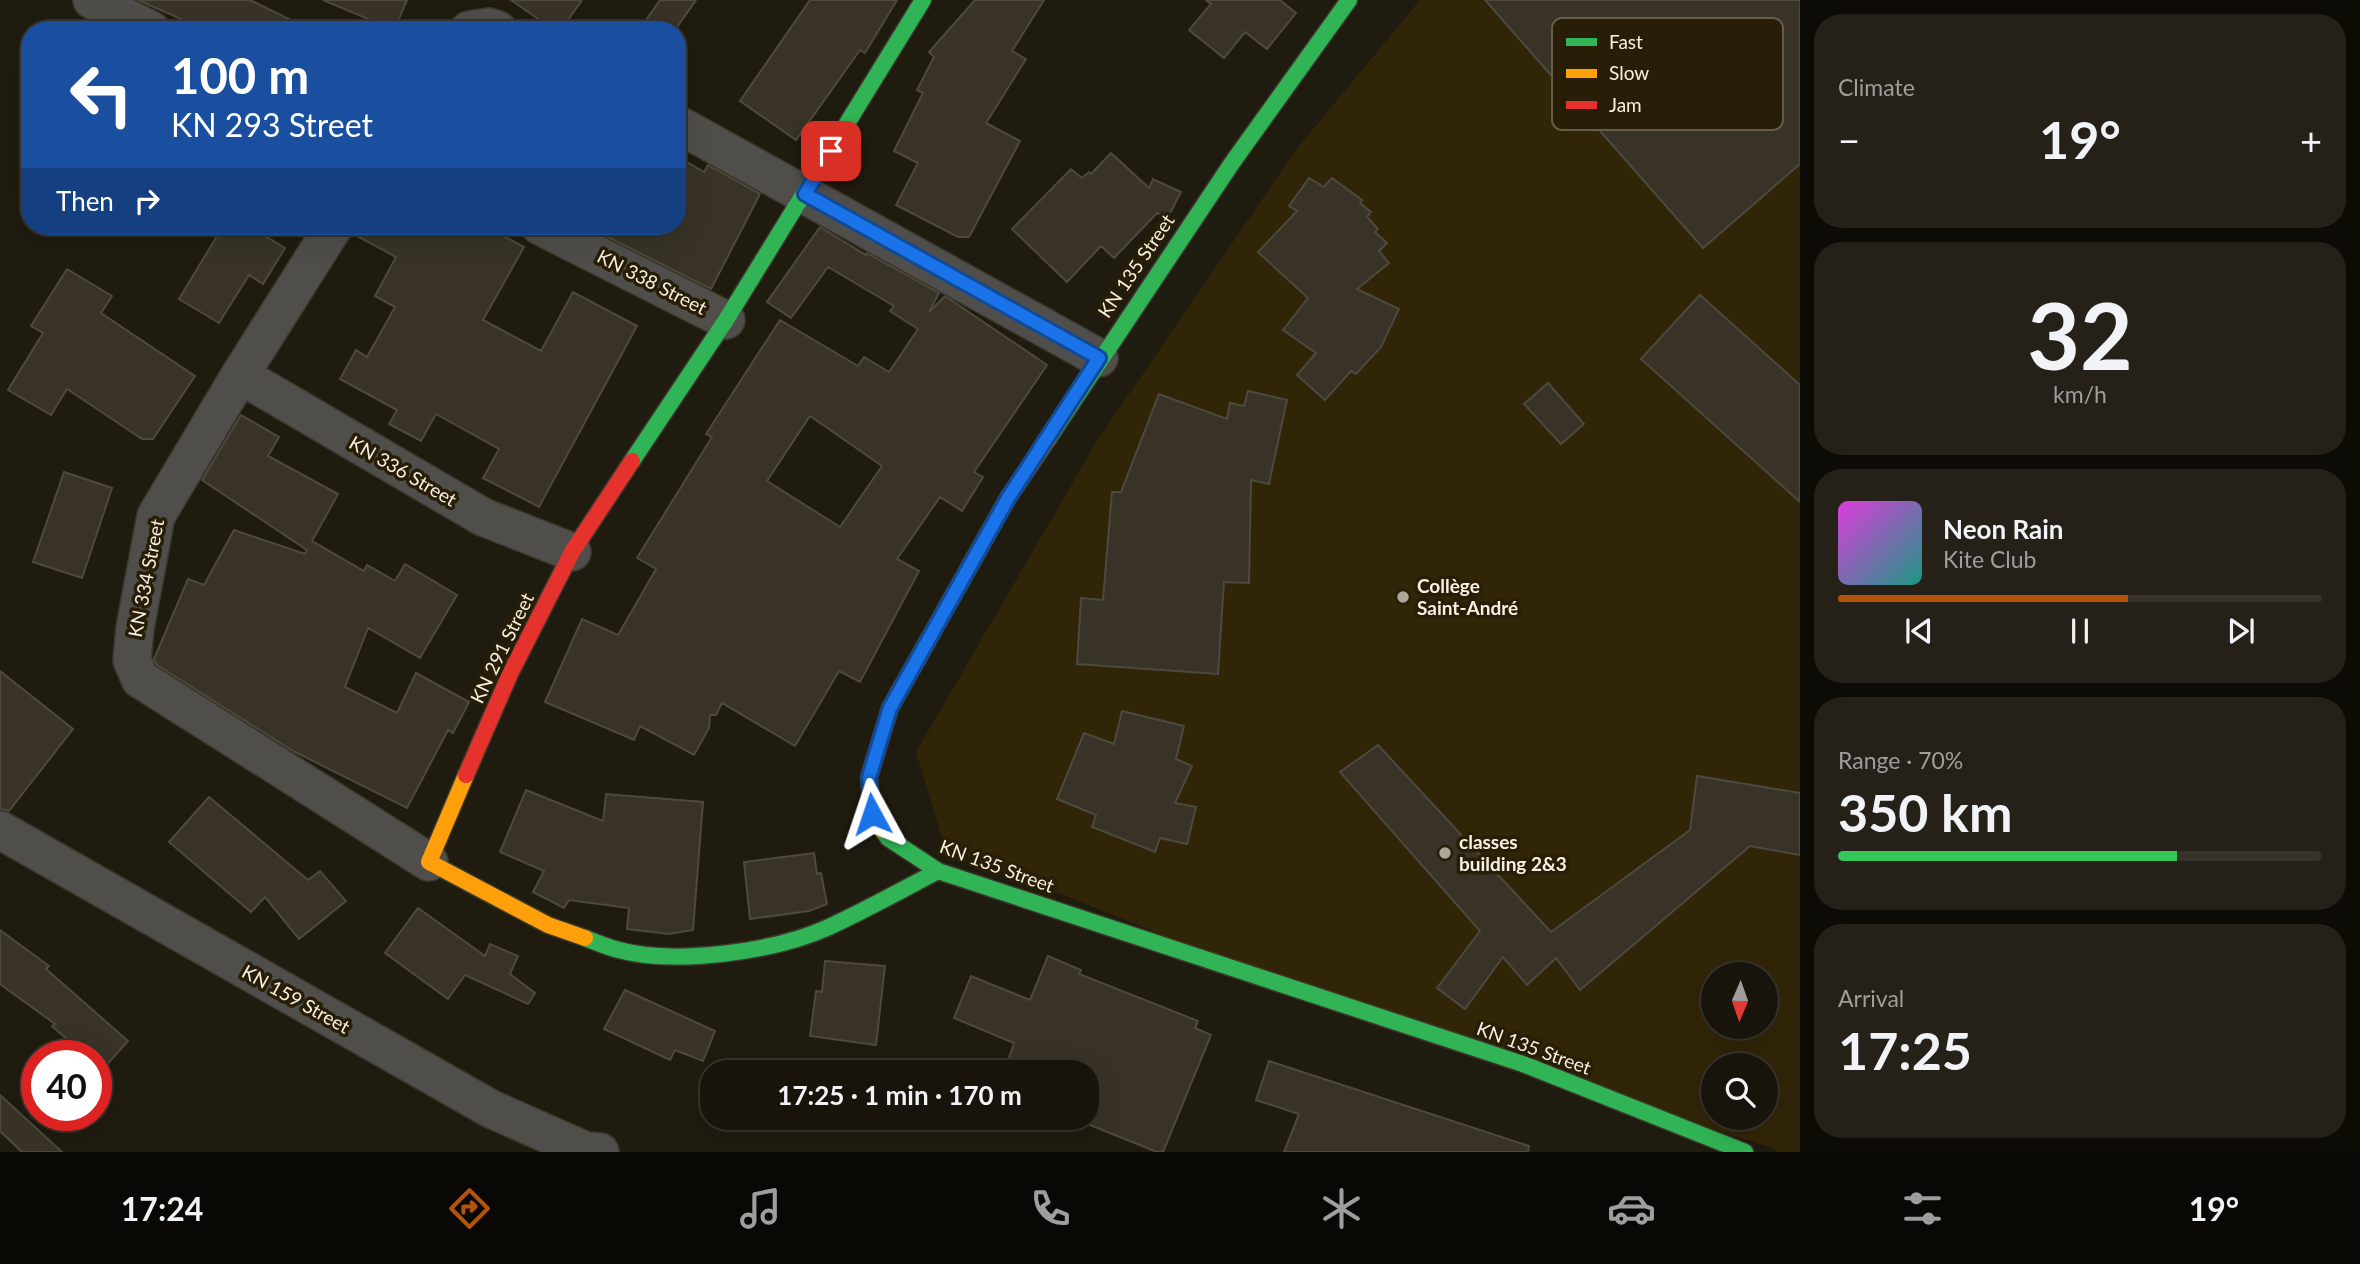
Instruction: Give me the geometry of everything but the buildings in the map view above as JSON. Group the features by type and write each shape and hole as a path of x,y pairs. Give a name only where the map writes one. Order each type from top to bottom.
{"street":[{"path":"92,0 133,21"},
{"name":"KN 291 Street","path":"429,862 510,674 572,552 726,320 923,0"},
{"name":"KN 135 Street","path":"1349,0 1232,163 1099,358 1008,498 890,708 869,777 872,814 888,838 938,870 1522,1064 1745,1152"},
{"path":"686,129 1099,358"},
{"name":"KN 334 Street","path":"328,235 240,375 156,516 135,628 132,660 140,679 429,862"},
{"name":"KN 338 Street","path":"558,235 726,320"},
{"name":"KN 336 Street","path":"240,375 483,517 572,552"},
{"name":"KN 159 Street","path":"0,830 491,1109 586,1152 600,1152"},
{"path":"429,862 548,925 617,950 669,956 726,954 774,946 827,928 938,870"}],"shaded area":[{"name":"Collège Saint-André","path":"1420,0 1800,0 1800,1152 1778,1152 1773,1148 1716,1130 1778,1130 1778,1053 1701,1053 1701,1125 1268,978 945,847 916,752 1097,441 1295,151"}],"traffic: fast":[{"path":"632,461 726,320 923,0"},
{"path":"1048,439 1232,163 1349,0"},
{"path":"882,830 888,838 938,871 1523,1064 1745,1152"},
{"path":"585,938 615,949 665,956 723,954 752,949 806,936 829,927 938,871"}],"traffic: slow":[{"path":"882,830 872,814 869,777 890,708 1008,498 1048,439"},
{"path":"466,775 429,862 548,925 585,938"}],"traffic: jam":[{"path":"466,775 510,674 572,552 632,461"}],"place":[{"name":"Collège Saint-André","path":"1403,597"},
{"name":"classes building 2&3","path":"1445,853"}],"route":[{"path":"831,151 805,194 1099,358 1008,498 890,708 869,777 872,814"}]}
